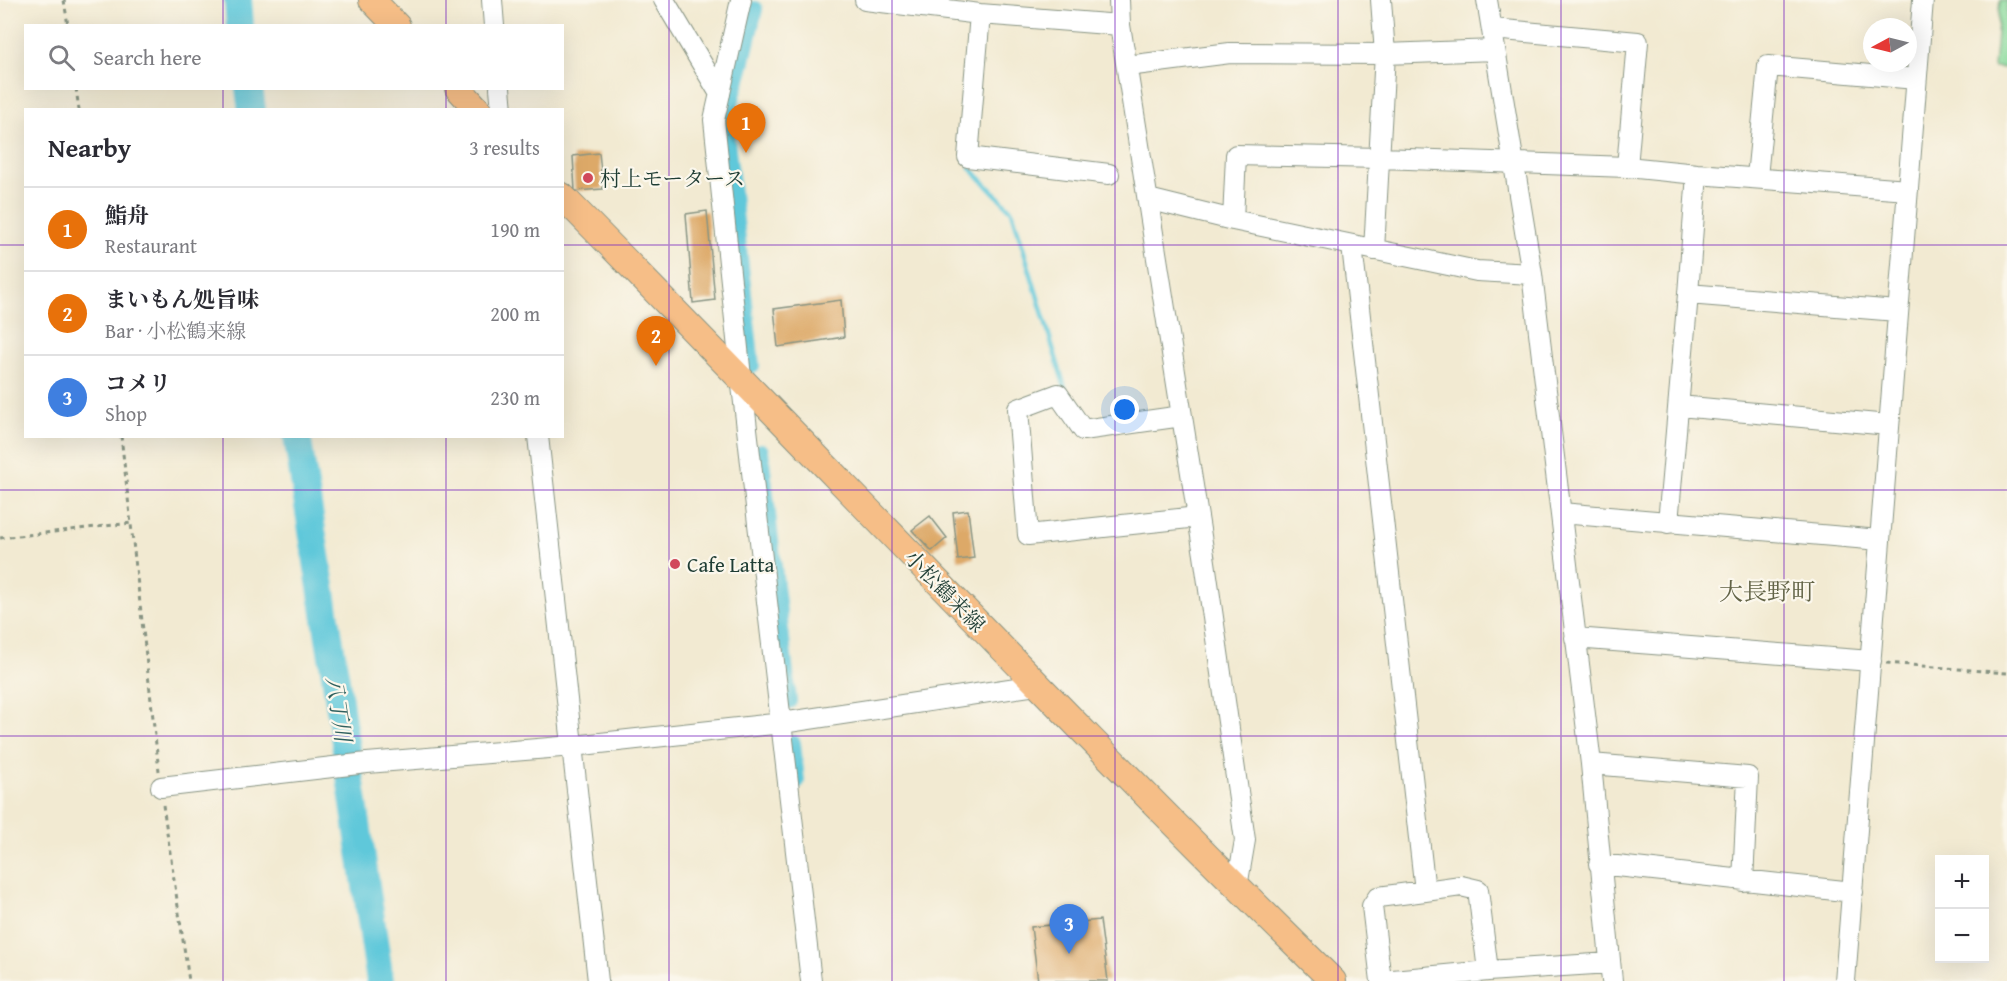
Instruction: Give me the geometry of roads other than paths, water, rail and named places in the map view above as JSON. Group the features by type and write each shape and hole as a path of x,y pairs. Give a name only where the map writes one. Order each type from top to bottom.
{"main road":[{"path":"372,0 395,24"},
{"path":"460,90 476,108"},
{"name":"小松鶴来線","path":"564,198 741,377 1036,685 1333,981"}],"street":[{"path":"492,0 494,24"},
{"path":"664,0 720,94"},
{"path":"741,0 714,120 741,377 811,981"},
{"path":"865,0 980,14 1120,25"},
{"path":"1119,0 1120,25 1198,517 1245,840 1237,887"},
{"path":"1374,250 1385,54 1381,0"},
{"path":"1487,0 1532,274 1591,764 1611,972 1488,971 1381,981 1372,906 1378,897 1461,886 1478,890 1488,971"},
{"path":"1845,981 1923,0"},
{"path":"980,14 968,157 1109,174"},
{"path":"1492,29 1638,42 1627,167"},
{"path":"1127,66 1230,53 1385,54 1495,50"},
{"path":"1757,177 1768,66 1916,79"},
{"path":"500,90 502,108"},
{"path":"1233,220 1236,155 1627,167 1908,190"},
{"path":"1668,523 1697,174"},
{"path":"1148,199 1233,220 1477,271 1532,274"},
{"path":"1352,246 1425,891"},
{"path":"1688,294 1897,312"},
{"path":"1182,416 1083,430 1058,394 1018,409 1028,535 1198,517"},
{"path":"1679,406 1889,425"},
{"path":"538,438 598,981"},
{"path":"1561,513 1880,540"},
{"path":"1575,638 1871,662"},
{"path":"161,787 368,763 573,746 782,723 1036,685"},
{"path":"1591,764 1748,777 1743,881"},
{"path":"1599,864 1853,892"}],"waterway":[{"name":"八丁川","path":"238,0 240,24"},
{"path":"752,366 725,122 741,69 755,9"},
{"name":"八丁川","path":"249,90 252,108"},
{"path":"970,168 1012,211 1065,388"},
{"name":"八丁川","path":"297,438 380,981"},
{"path":"761,451 789,701"},
{"path":"793,743 797,781"}],"place":[{"name":"鮨舟","path":"746,153"},
{"name":"村上モータース","path":"588,178"},
{"name":"まいもん処旨味","path":"656,366"},
{"name":"Cafe Latta","path":"675,564"},
{"name":"コメリ","path":"1069,954"}],"district":[{"name":"大長野町","path":"1767,591"}]}
